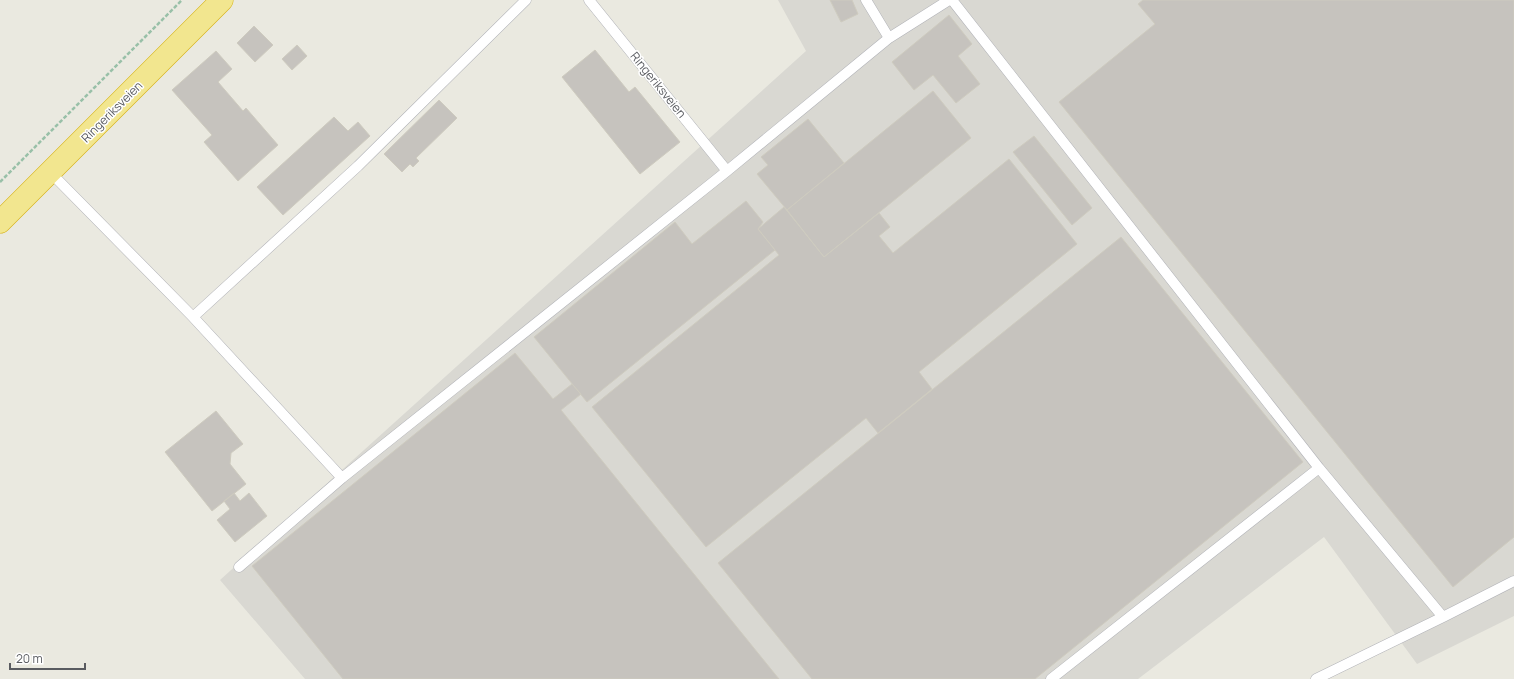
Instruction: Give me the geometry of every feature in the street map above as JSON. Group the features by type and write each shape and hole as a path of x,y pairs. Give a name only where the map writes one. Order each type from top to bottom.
{"highway":[{"name":"Ringeriksveien","path":"0,222 51,173 222,0"}],"lane":[{"path":"193,317 358,166 526,0"},
{"name":"Ringeriksveien","path":"590,0 727,170"},
{"path":"866,0 889,38"},
{"path":"239,568 342,478 727,170 889,38 949,0"},
{"path":"952,0 1319,468 1443,617"},
{"path":"51,173 193,317 342,478"},
{"path":"1051,679 1319,468"},
{"path":"1316,679 1514,581"}],"path":[{"path":"0,182 182,0"}],"shaded area":[{"path":"778,0 1514,0 1514,616 1417,664 1324,537 1138,679 305,679 220,580 806,51"}],"building":[{"path":"830,0 852,0 858,14 841,22"},
{"path":"1143,0 1514,0 1514,537 1453,587 1059,102 1155,24 1138,4"},
{"path":"949,15 972,44 958,56 980,84 956,103 933,75 914,90 892,62"},
{"path":"254,26 273,45 255,62 237,43"},
{"path":"297,45 307,56 292,70 282,59"},
{"path":"595,50 629,92 635,87 680,142 640,174 562,77"},
{"path":"216,51 232,69 218,82 243,111 246,108 278,145 238,181 204,142 212,135 172,90"},
{"path":"933,91 971,138 824,257 787,210"},
{"path":"439,100 457,118 416,158 419,161 413,167 410,164 402,172 384,154"},
{"path":"334,117 348,131 358,122 370,136 283,215 257,187"},
{"path":"808,119 844,163 787,210 757,174 768,165 761,157"},
{"path":"1034,136 1092,208 1072,225 1013,152"},
{"path":"1009,159 1077,244 919,372 932,389 878,433 866,418 706,547 592,407 779,255 758,229 784,207 824,257 879,213 890,227 879,236 893,253"},
{"path":"746,201 763,222 758,229 775,250 587,402 534,337 675,222 692,244"},
{"path":"1121,237 1303,462 1035,679 812,679 718,563"},
{"path":"515,353 553,399 572,384 581,394 561,410 779,679 343,679 252,566"},
{"path":"216,411 243,444 231,453 230,464 246,484 212,511 165,452"},
{"path":"234,493 240,501 249,493 267,516 235,542 217,520 230,509 224,501"}]}
